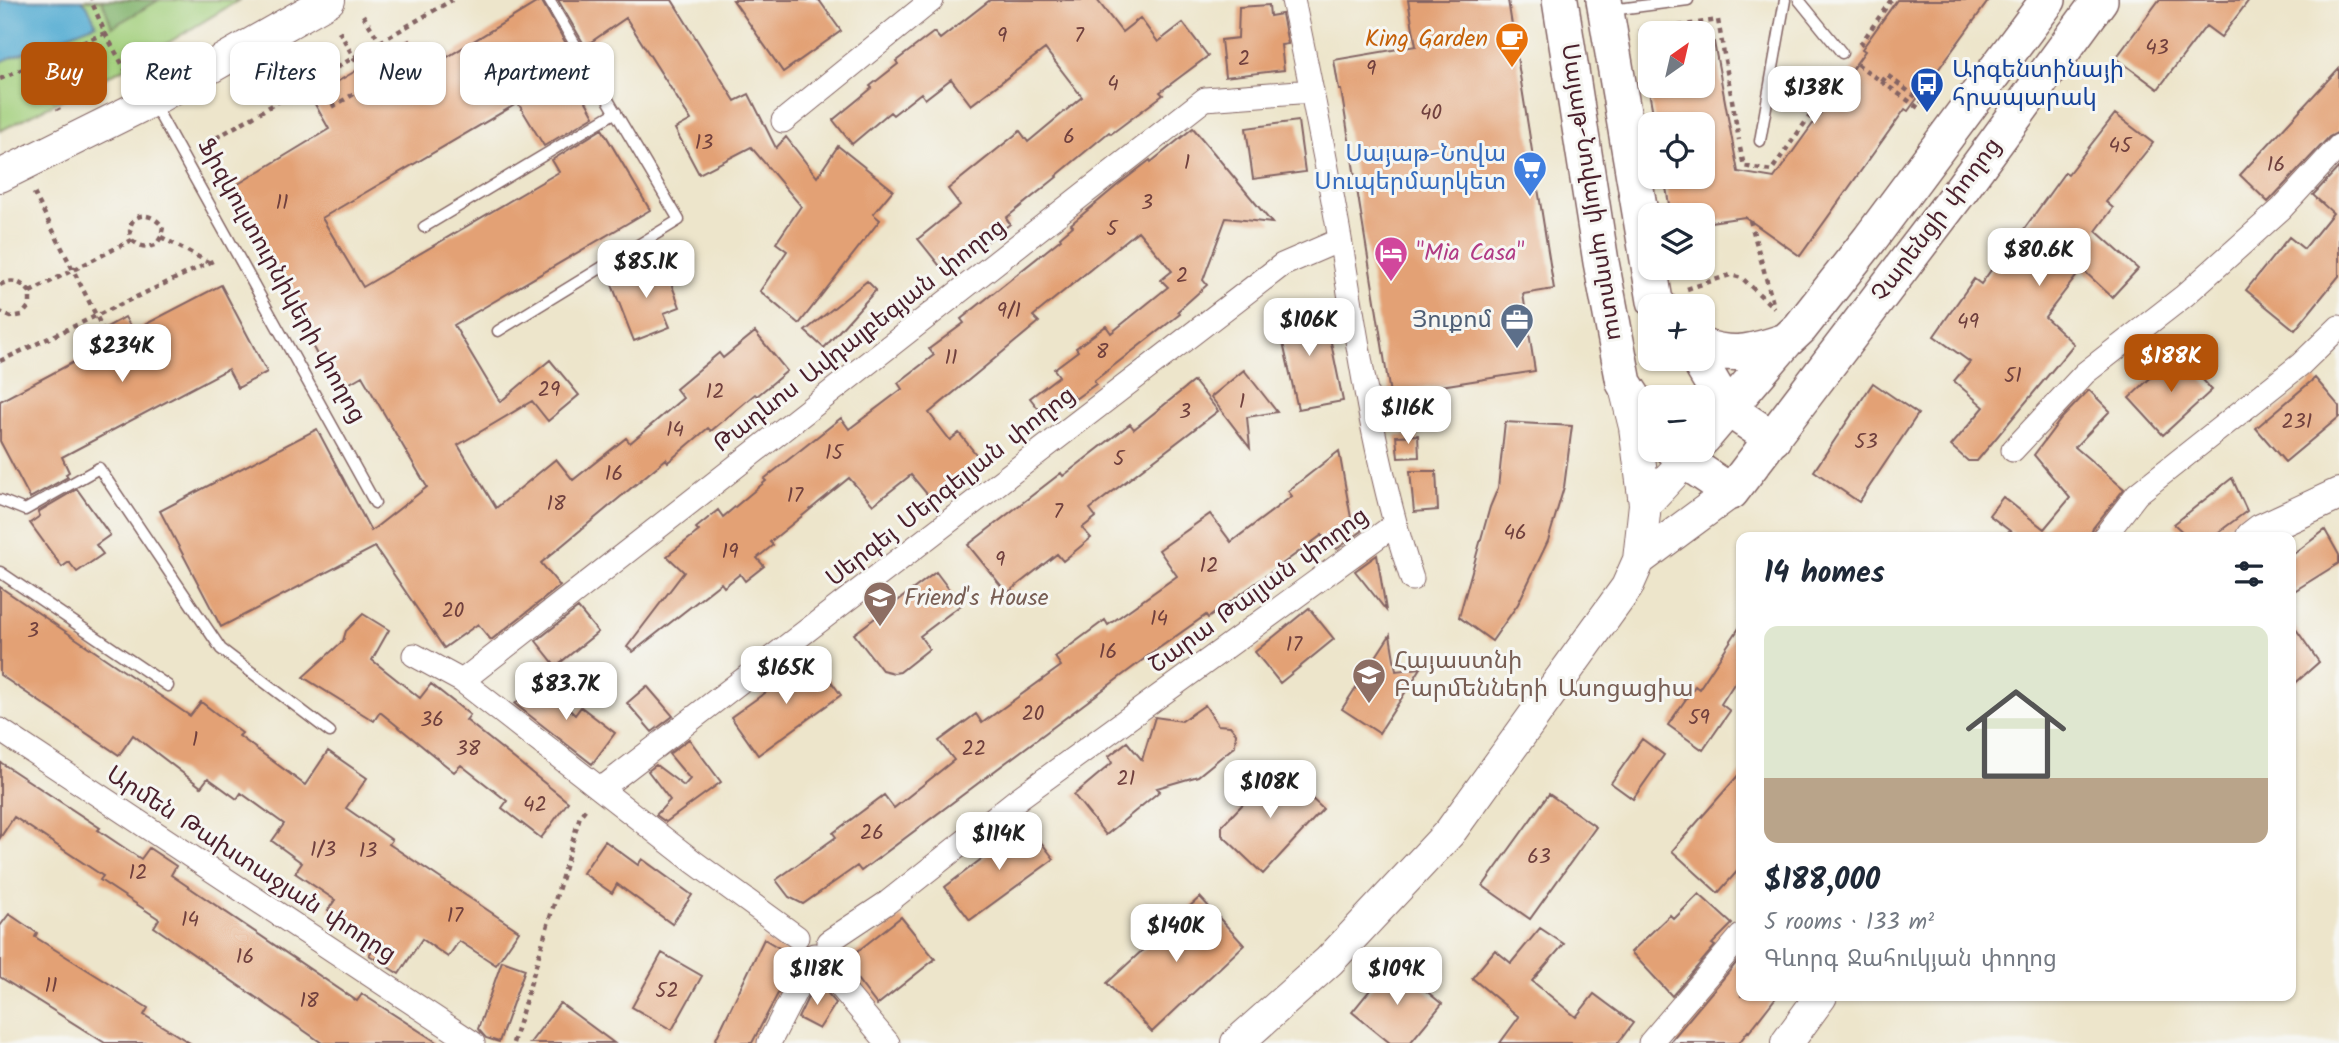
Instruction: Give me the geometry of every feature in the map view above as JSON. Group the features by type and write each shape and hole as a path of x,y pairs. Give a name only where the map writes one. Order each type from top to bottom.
{"main road":[{"path":"216,43 292,0"},
{"name":"Սայաթ-Նովայի պողոտա","path":"1560,0 1601,262 1637,394 1634,427 1645,504"},
{"name":"Չարենցի փողոց","path":"1715,400 1800,328 1870,239 2048,0"},
{"name":"Չարենցի փողոց","path":"1639,560 1731,492 1960,191 2100,0"},
{"name":"Սայաթ-Նովայի պողոտա","path":"1605,5 1654,294"},
{"path":"216,58 333,15"},
{"path":"0,158 121,96"},
{"path":"0,176 121,98"},
{"path":"1715,351 1745,353 1786,341"},
{"path":"1715,404 1773,439"},
{"name":"Չարենցի փողոց","path":"1237,1043 1329,961 1450,832 1627,587 1639,560 1645,504 1679,462"},
{"path":"1701,462 1731,492"},
{"path":"2258,532 2339,494"},
{"path":"1787,1043 1817,1001"}],"street":[{"path":"783,121 932,0"},
{"name":"Շարա Թալյան փողոց","path":"769,1043 821,949 888,902 1019,799 1394,525 1368,405 1340,240 1293,0"},
{"name":"Թադևոս Ավդալբեգյան փողոց","path":"462,681 1205,99 1312,91"},
{"path":"2013,450 2085,373 2184,296 2271,218 2339,146"},
{"name":"Սերգեյ Մերգելյան փողոց","path":"601,789 1282,265 1340,240"},
{"path":"2108,532 2137,494 2301,364 2339,327"},
{"path":"1394,525 1412,579"},
{"path":"414,655 462,681 694,862 797,937"},
{"name":"Արմեն Թախտաջյան փողոց","path":"0,730 473,1043"},
{"path":"1650,1043 1736,942"},
{"path":"821,949 888,1043"}],"lane":[{"path":"498,331 679,220 549,0"},
{"path":"1605,5 1688,0"},
{"path":"1760,141 1785,0"},
{"path":"1799,0 1842,53"},
{"name":"Ֆիզկուլտուրնիկերի փողոց","path":"151,105 374,503"},
{"path":"424,227 616,112"},
{"path":"0,499 25,510 99,467 221,649 330,732"},
{"path":"0,572 169,686"}],"path":[{"path":"91,0 105,33 121,57"},
{"path":"363,15 380,42 452,0"},
{"path":"1857,49 1891,0"},
{"path":"183,158 353,58 333,15"},
{"path":"1636,33 1718,20 1744,166 1770,171 1842,70"},
{"path":"85,42 105,33"},
{"path":"1855,63 1920,110"},
{"path":"0,79 21,70"},
{"path":"1882,82 1888,73 1925,104"},
{"path":"332,107 354,94"},
{"path":"56,105 59,110"},
{"path":"34,193 103,329"},
{"path":"146,215 156,219 163,228 156,245 139,246 132,240 131,224 137,217 146,215"},
{"path":"1681,294 1730,275 1742,278 1774,308 1750,220"},
{"path":"160,237 208,262"},
{"path":"30,292 132,240"},
{"path":"0,361 234,252"},
{"path":"0,285 10,281 22,283 30,292 30,305 22,315 12,317 0,312"},
{"path":"513,1043 580,816 601,789"}],"green space":[{"path":"0,0 239,0 169,42 121,42 121,70 107,77 107,42 21,42 21,105 51,105 0,131"},
{"path":"102,0 159,0 112,27"}],"water":[{"path":"0,0 82,0 87,5 96,24 51,42 21,42 21,54 0,62"}],"building":[{"path":"541,0 565,42 472,42"},
{"path":"558,0 672,0 735,101 749,94 776,148 786,137 817,177 838,146 893,190 873,214 880,220 799,324 760,291 787,251 776,243 801,206 751,147 699,174 675,129 691,120 626,18 591,42 583,42"},
{"path":"733,0 819,0 841,31 783,72"},
{"path":"990,0 1097,0 1122,32 1140,18 1158,42 1183,23 1208,56 1160,92 1163,95 1111,134 1109,132 1006,218 1010,224 988,241 985,236 943,270 918,239 960,205 948,189 1020,131 1028,142 1082,97 1045,49 971,105 951,79 925,99 921,93 893,115 890,112 852,144 833,120 898,64 896,61 934,32 940,39"},
{"path":"1408,0 1508,0 1554,289 1523,294 1535,371 1390,394 1334,60 1416,46"},
{"path":"1897,0 1989,0 1908,111 1905,109 1800,256 1745,217 1715,221 1715,203 1669,203 1666,189 1715,189 1715,112 1653,112 1650,98 1715,98 1715,47 1738,172 1774,178 1865,51 1862,49"},
{"path":"2159,0 2249,0 2221,37 2206,26 2158,89 2116,58"},
{"path":"1269,5 1270,16 1282,14 1288,44 1281,45 1284,70 1225,77 1221,40 1238,38 1239,7"},
{"path":"460,49 460,105 515,105 322,218 363,287 559,172 552,160 602,129 650,210 454,325 500,402 550,360 579,395 548,421 532,401 458,445 496,508 556,459 573,480 626,438 630,443 683,398 676,389 719,353 723,358 755,332 787,371 711,431 708,428 668,462 666,459 541,563 560,586 491,640 478,624 444,648 375,547 221,627 160,511 317,429 371,531 427,487 362,376 336,391 230,189 329,129 316,105 340,105 340,80 354,72 354,105 446,105 446,58"},
{"path":"2339,68 2339,132 2329,137 2268,202 2240,175"},
{"path":"519,105 588,105 594,116 544,146"},
{"path":"2115,114 2153,143 2106,202 2113,208 2096,231 2138,269 2112,297 2082,269 2045,317 2074,344 1977,461 1968,461 1951,446 1984,407 1954,381 1970,362 1934,336 1974,279 1981,284 2065,172 2068,174"},
{"path":"1298,121 1305,172 1253,179 1246,128"},
{"path":"1193,128 1272,223 1226,218 1203,280 1207,285 1178,311 1180,314 1094,381 1096,384 1075,399 1073,395 1045,417 1030,398 1059,376 1054,369 1078,351 1076,348 1106,326 1111,333 1168,287 1161,280 1172,271 1138,231 1033,316 1039,322 929,413 950,440 959,433 979,458 932,500 911,475 873,505 849,478 770,542 773,545 757,558 764,566 745,581 740,574 724,587 721,583 633,652 627,647 684,572 667,556 699,531 696,528 718,510 723,517 766,481 764,479 841,418 849,429 902,389 898,383 934,355 929,349 964,323 961,319 1061,239 1073,226 1071,224 1119,184"},
{"path":"2339,167 2339,276 2295,330 2246,290 2289,237 2304,249 2333,213 2313,195"},
{"path":"663,262 680,307 664,313 670,327 634,341 611,282"},
{"path":"867,281 876,290 824,348 805,331"},
{"path":"221,285 267,372 238,388 228,369 62,457 69,472 66,474 68,477 30,498 0,441 0,401 89,354 81,341 125,317 133,331"},
{"path":"1311,304 1317,330 1328,328 1343,401 1298,409 1276,312"},
{"path":"2178,352 2212,390 2163,435 2129,398"},
{"path":"1244,370 1277,412 1247,417 1250,448 1211,397"},
{"path":"2315,378 2339,406 2339,417 2285,462 2256,428"},
{"path":"1194,381 1218,411 1090,509 1096,517 1082,528 1091,538 1063,561 1057,554 1007,593 968,545 1061,473 1063,476 1130,424 1134,429"},
{"path":"1873,383 1918,414 1859,502 1814,471"},
{"path":"2089,390 2110,411 2075,447 2124,489 2092,532 2011,532 1989,515 2003,497 2044,529 2070,498 2034,455 2061,419"},
{"path":"1505,422 1572,426 1564,487 1548,541 1518,604 1492,641 1459,617 1490,507 1498,488"},
{"path":"1418,435 1419,457 1398,458 1396,436"},
{"path":"1339,451 1351,518 1362,531 1337,549 1322,535 1208,618 1206,615 1152,653 861,871 857,866 803,904 789,897 776,880 836,837 833,833 884,795 894,808 954,760 939,741 976,714 982,723 1061,666 1055,657 1105,620 1108,625 1177,576 1159,550 1210,514 1231,542 1292,496 1288,491"},
{"path":"1410,471 1436,471 1438,510 1414,512"},
{"path":"2232,478 2247,511 2219,532 2183,532 2174,524"},
{"path":"77,489 110,535 96,545 103,554 77,572 69,562 62,567 30,523 40,516 38,512"},
{"path":"2325,530 2339,555 2339,563 2296,590 2296,552"},
{"path":"1377,555 1386,610 1355,571"},
{"path":"936,572 961,605 920,636 929,649 900,672 882,670 854,634"},
{"path":"0,587 190,716 201,702 242,733 239,736 305,785 328,751 367,778 346,808 392,840 389,844 519,931 496,965 459,941 448,957 422,939 399,974 369,955 377,944 328,910 335,900 295,873 302,863 272,841 284,824 241,793 237,799 208,778 201,787 133,735 119,755 0,675"},
{"path":"578,608 598,632 556,666 536,641"},
{"path":"1309,608 1334,639 1280,683 1255,652"},
{"path":"363,614 389,630 372,660 420,698 431,684 470,715 466,720 568,802 541,838 502,808 507,801 461,765 454,772 380,712 374,721 303,677 343,641 346,631"},
{"path":"2296,629 2319,662 2296,683"},
{"path":"1736,633 1736,681 1721,704 1730,711 1703,750 1668,725 1695,686 1699,689"},
{"path":"1390,635 1396,671 1421,668 1379,733 1342,709"},
{"path":"814,658 841,695 758,755 731,717"},
{"path":"538,680 575,715 581,707 615,733 592,764 515,704"},
{"path":"647,686 673,716 652,732 627,703"},
{"path":"1205,705 1218,725 1230,726 1236,733 1235,746 1198,776 1157,788 1160,791 1106,835 1074,795 1112,763 1109,756 1127,742 1142,760 1155,717 1182,721"},
{"path":"689,739 721,782 666,822 656,815 670,800 648,771 656,765 684,786 690,779 669,754"},
{"path":"1642,739 1664,755 1633,799 1611,783"},
{"path":"0,762 100,828 98,830 141,859 149,848 176,866 171,875 357,1001 362,994 438,1043 322,1043 154,927 159,919 100,880 103,876 14,817 0,838"},
{"path":"1278,767 1323,809 1263,874 1222,835 1222,826"},
{"path":"1736,778 1736,873 1718,893 1672,851"},
{"path":"1549,794 1596,827 1530,919 1483,886"},
{"path":"1027,824 1054,859 970,920 945,887"},
{"path":"605,841 638,865 642,859 692,895 672,924 617,884 612,893 583,873"},
{"path":"1699,894 1732,924 1712,944 1715,946 1672,996 1631,952 1670,915 1674,919"},
{"path":"1200,897 1244,945 1152,1032 1107,983"},
{"path":"9,914 37,933 35,937 148,1008 144,1015 190,1043 105,1043 0,977 0,926"},
{"path":"901,917 935,959 877,1005 854,975 852,978 840,965"},
{"path":"1540,928 1564,944 1532,981 1576,1017 1594,994 1633,1023 1618,1043 1500,1043 1519,1017 1472,978 1495,950 1511,963"},
{"path":"764,939 786,952 795,961 752,1043 714,1043"},
{"path":"662,953 702,976 672,1030 632,1007"},
{"path":"502,961 525,969 499,1042 486,1038 478,1029"},
{"path":"1392,963 1442,1004 1410,1043 1390,1043 1352,1012"},
{"path":"1736,963 1736,1001 1773,1001 1739,1043 1669,1043"},
{"path":"818,982 836,1003 819,1029 798,1018 815,983"},
{"path":"560,1003 614,1043 530,1043"}],"place":[{"name":"King Garden","path":"1512,69"},
{"name":"Արգենտինայի հրապարակ","path":"1927,114"},
{"name":"Սայաթ-Նովա Սուպերմարկետ","path":"1530,198"},
{"name":"\"Mia Casa\"","path":"1391,283"},
{"name":"Յուքոմ","path":"1517,350"},
{"name":"Friend's House","path":"880,628"},
{"name":"Հայաստնի Բարմենների Ասոցացիա","path":"1369,705"}]}
